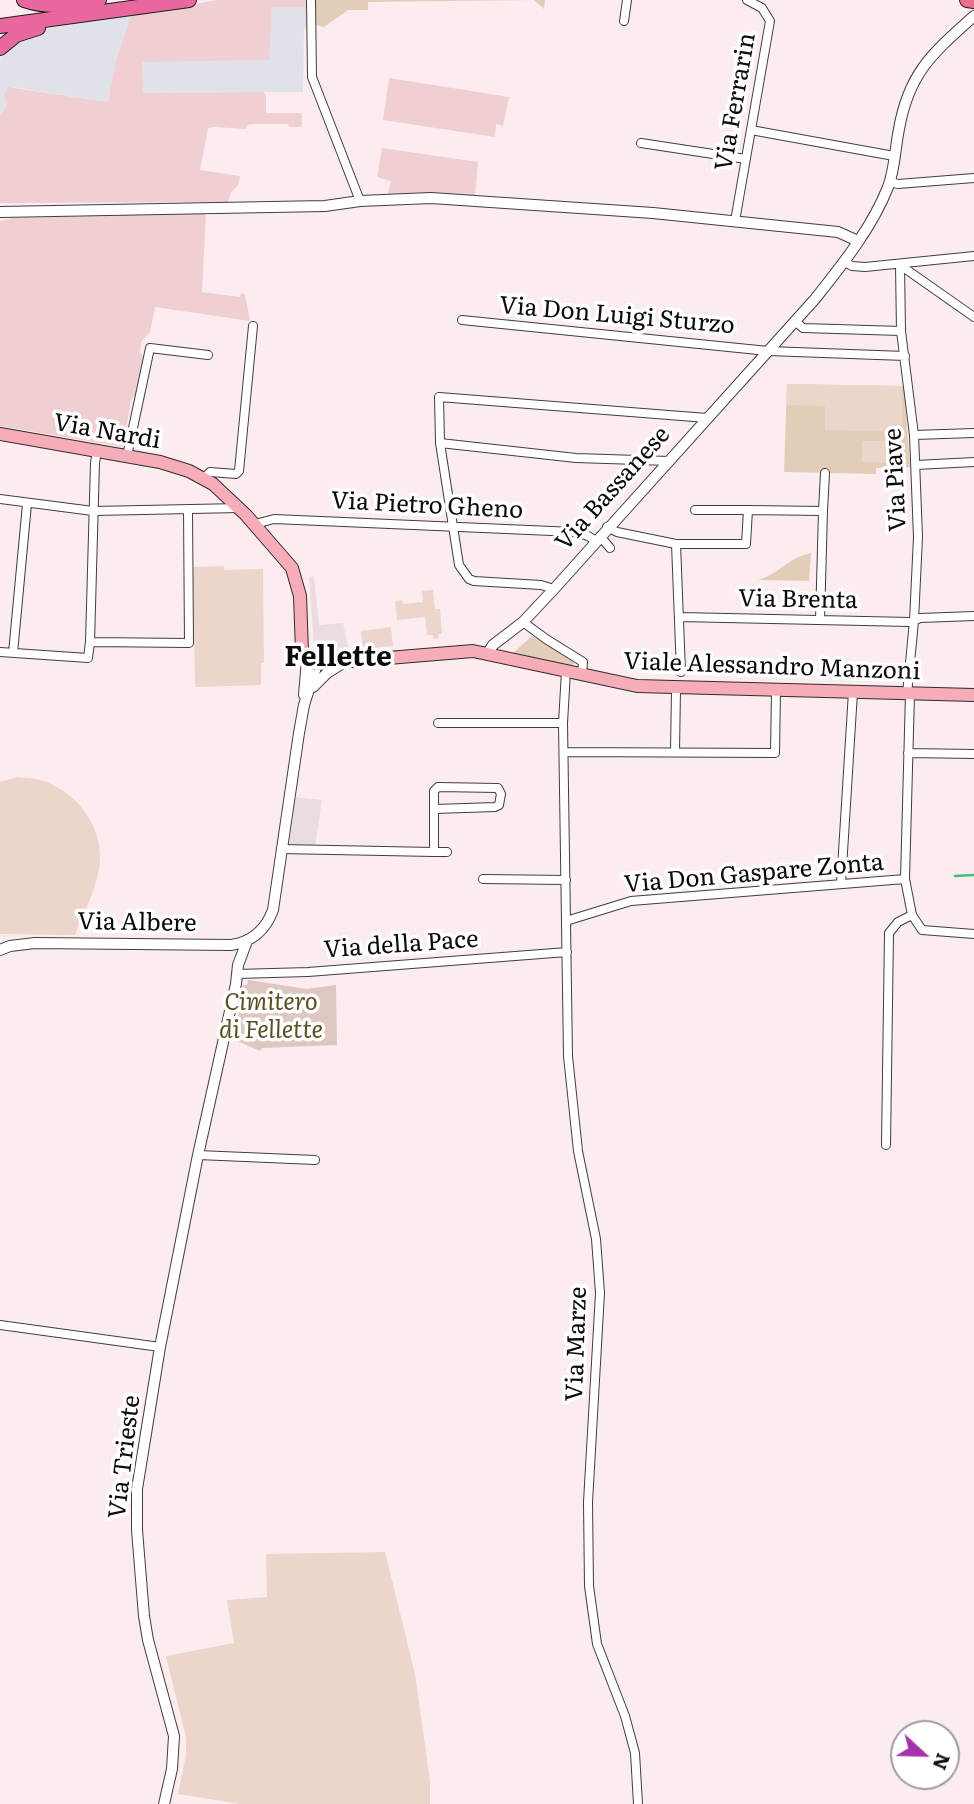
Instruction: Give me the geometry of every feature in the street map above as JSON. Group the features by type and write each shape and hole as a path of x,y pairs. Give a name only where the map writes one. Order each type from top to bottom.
{"highway":[{"path":"24,0 34,4 58,6 99,0"},
{"path":"0,17 127,0"},
{"path":"0,26 189,0"},
{"path":"0,48 16,35 31,29 141,14 170,2"}],"main road":[{"path":"965,0 974,1"},
{"name":"Via Nardi","path":"0,434 170,464 204,478 240,508 285,557 295,576 300,596 302,651 312,662"},
{"name":"Viale Alessandro Manzoni","path":"312,662 343,663 448,652 488,653 637,686 974,695"}],"street":[{"path":"311,0 312,77 360,201"},
{"path":"624,21 627,0"},
{"name":"Via Ferrarin","path":"735,221 770,21 762,8 747,0"},
{"path":"962,25 965,0"},
{"name":"Via Bassanese","path":"488,653 493,645 523,622 554,589 845,262 882,200 890,181 903,109 916,77 930,57 974,16"},
{"path":"751,130 894,156"},
{"path":"641,143 746,159"},
{"path":"890,181 898,184 974,177"},
{"path":"0,213 325,206 360,201 431,198 735,221 838,232 858,241"},
{"path":"845,262 859,267 974,256"},
{"path":"900,265 974,317"},
{"name":"Via Piave","path":"900,265 901,331 914,435 918,537 909,694 905,879 912,915"},
{"name":"Via Don Luigi Sturzo","path":"462,320 768,351"},
{"path":"795,321 803,328 901,331"},
{"path":"204,478 210,472 236,474 239,471 253,326"},
{"path":"127,456 150,348 208,355"},
{"path":"768,351 905,356"},
{"path":"554,589 469,579 456,558 440,443 439,397 707,418"},
{"path":"914,435 974,433"},
{"path":"440,443 576,458 668,461"},
{"path":"0,652 88,658 94,463 97,451"},
{"path":"916,465 974,462"},
{"path":"820,620 825,473"},
{"path":"0,499 93,512 240,508"},
{"path":"13,653 27,504"},
{"path":"90,642 188,643 188,509"},
{"path":"695,510 823,511"},
{"name":"Via Pietro Gheno","path":"255,524 274,519 575,532 589,536 617,532 677,544 746,544 748,510"},
{"path":"601,535 610,548"},
{"path":"677,544 681,672"},
{"name":"Via Brenta","path":"680,617 914,621 920,618 974,616"},
{"path":"523,622 583,662 582,675"},
{"path":"304,705 309,692 312,662"},
{"path":"312,662 281,849 447,852"},
{"path":"309,692 327,673 343,663"},
{"name":"Via Marze","path":"566,671 563,723 568,1056 578,1151 596,1239 600,1293 589,1502 589,1586 597,1644 625,1716 635,1753 638,1804"},
{"path":"675,752 676,689"},
{"path":"564,752 775,753 776,691"},
{"path":"841,884 853,692"},
{"path":"438,723 563,723"},
{"path":"908,753 974,754"},
{"path":"433,852 434,791 438,788 498,788 501,794 499,805 495,807 435,809"},
{"name":"Via Albere","path":"5,948 35,943 231,945 247,941 259,932 273,909 281,849"},
{"path":"482,879 566,880"},
{"name":"Via Don Gaspare Zonta","path":"566,921 631,901 905,879"},
{"path":"886,1145 889,933 898,922 912,915 922,930 974,934"},
{"name":"Via Trieste","path":"164,1804 172,1769 174,1736 144,1616 136,1508 160,1347 237,969 247,941"},
{"path":"231,945 237,969"},
{"name":"Via della Pace","path":"237,969 308,972 567,952"},
{"path":"198,1156 315,1160"},
{"path":"0,1325 160,1347"}],"shaded area":[{"path":"217,0 309,0 309,7 272,7 269,60 142,62 143,93 263,92 266,95 266,113 302,113 302,127 289,127 288,124 252,124 247,125 246,129 208,128 200,170 240,176 228,202 0,203 0,115 7,105 4,95 7,87 108,102 115,64 131,16"},
{"path":"312,0 534,0 368,2 368,10 348,10 324,27 311,24"},
{"path":"534,0 545,0 544,9"},
{"path":"272,6 309,7 308,26 304,29 303,92 142,93 142,61 268,60"},
{"path":"131,16 115,64 108,102 12,87 4,95 7,105 0,115 0,58 10,44 42,29"},
{"path":"389,78 509,97 503,126 496,124 495,137 383,120"},
{"path":"382,148 478,162 475,196 388,194 391,181 377,177"},
{"path":"206,213 202,292 240,297 241,293 245,294 250,321 155,307 150,332 141,342 140,353 144,356 139,389 131,400 123,447 0,426 0,221 12,218"},
{"path":"787,384 904,386 910,467 876,468 876,474 784,472"},
{"path":"787,384 902,386 902,432 825,430 825,406 786,405"},
{"path":"862,441 902,441 902,463 862,462"},
{"path":"811,553 809,581 758,580 796,558"},
{"path":"224,566 224,570 263,569 264,663 261,663 261,685 195,687 193,567"},
{"path":"314,576 319,625 343,623 349,651 325,654 314,647 309,577"},
{"path":"433,590 435,609 440,609 442,634 433,639 433,635 427,635 425,617 397,620 395,601 402,600 403,604 423,602 422,591"},
{"path":"391,627 393,646 363,649 361,631"},
{"path":"532,636 574,664 570,666 513,653"},
{"path":"17,777 41,780 57,787 79,804 94,827 100,855 99,869 75,935 0,934 0,782"},
{"path":"296,797 322,800 315,846 289,845"},
{"path":"385,1552 415,1674 430,1781 430,1804 240,1804 178,1794 186,1755 186,1738 166,1656 234,1643 227,1600 267,1597 266,1554"}],"green space":[{"name":"Cimitero di Fellette","path":"248,980 307,989 336,985 337,1045 262,1048 260,1051 237,1041 235,1039 243,985 247,985"}],"waterway":[{"path":"955,876 974,875"}],"district":[{"name":"Fellette","path":"338,658"}]}
